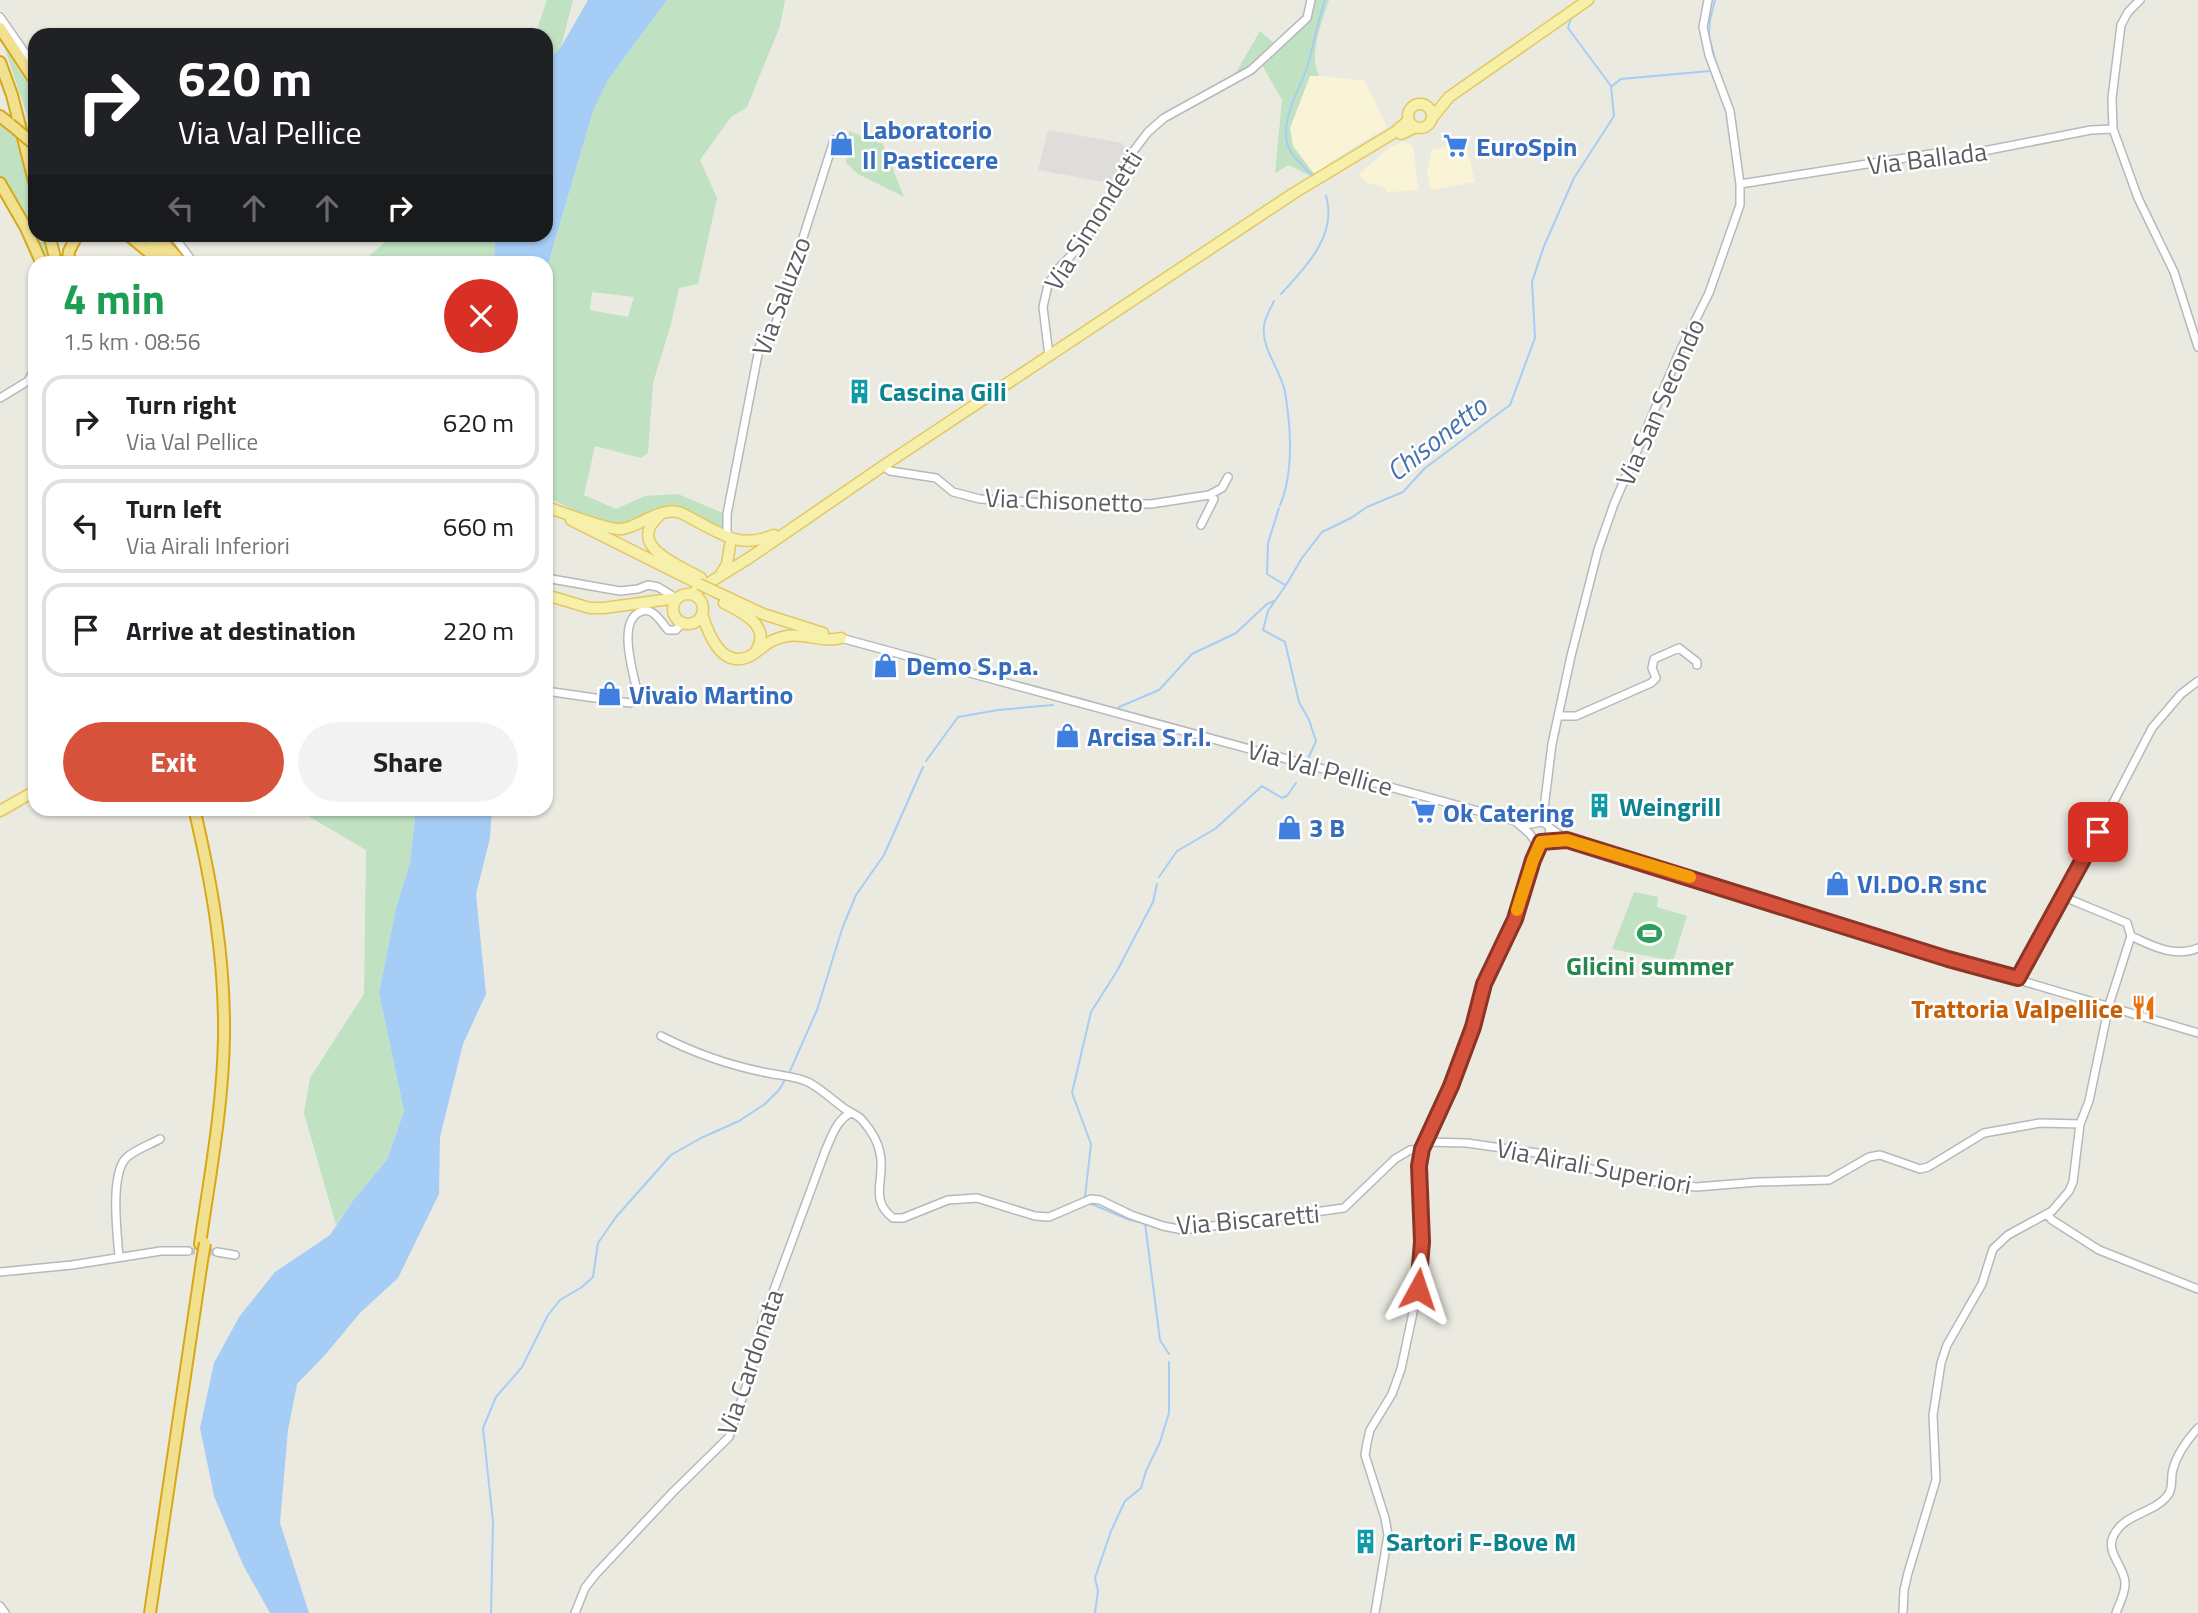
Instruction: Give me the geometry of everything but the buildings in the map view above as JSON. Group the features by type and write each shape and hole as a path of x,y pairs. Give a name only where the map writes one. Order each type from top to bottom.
{"highway":[{"path":"0,28 28,70"},
{"path":"0,52 28,140"},
{"path":"0,62 12,95 28,158"},
{"path":"0,116 28,139"},
{"path":"0,183 28,237"},
{"path":"137,242 154,256"},
{"path":"152,242 167,256"},
{"path":"163,242 176,256"},
{"path":"147,1613 228,1076 229,992 220,908 198,816"}],"main road":[{"path":"1413,124 1411,109 1449,97 1588,0"},
{"path":"553,597 590,608 655,602 677,598 720,575 1279,205 1395,132 1413,124 1427,126 1449,97"},
{"path":"1421,104 1428,107 1432,118"},
{"path":"553,510 611,529 630,527 661,514 679,512 729,541 742,555 749,558"},
{"path":"553,511 699,586 763,614 841,638"},
{"path":"661,514 652,522 649,537 655,551 699,586 709,636"},
{"path":"729,541 761,540 778,534 805,518"},
{"path":"720,575 727,564 729,541"},
{"path":"743,542 749,558"},
{"path":"685,623 697,621 702,609 699,586"},
{"path":"716,592 757,625 761,635 755,652"},
{"path":"673,613 677,598"},
{"path":"655,602 709,636 726,655 738,658 748,657 775,639 790,635 833,640 841,638"},
{"path":"0,811 28,795"}],"street":[{"name":"Via Simondetti","path":"1049,356 1043,307 1048,285 1057,270 1080,246 1100,219 1132,153 1164,118 1251,70 1307,18 1311,0"},
{"name":"Via San Secondo","path":"1533,860 1550,834 1538,828 1544,808 1559,716 1598,550 1614,504 1680,351 1709,293 1740,205 1740,184 1730,111 1703,27 1708,0"},
{"path":"2140,0 2128,12 2121,25 2112,98 2113,129 2138,198 2174,272 2198,347"},
{"path":"0,16 28,57"},
{"name":"Via Ballada","path":"1740,184 1937,153 1958,156 2091,130 2113,129"},
{"name":"Via Saluzzo","path":"729,541 727,514 760,344 774,329 834,140"},
{"path":"0,398 28,381"},
{"name":"Via Chisonetto","path":"883,466 890,471 936,478 954,492 980,499 1152,504 1209,495"},
{"path":"1201,525 1214,499 1209,495 1222,488 1228,477"},
{"path":"553,579 620,591 648,585 658,587 677,598"},
{"path":"553,692 630,703 639,699 628,642 629,622 635,615 649,610 654,612 668,630 676,630 685,623"},
{"name":"Via Val Pellice","path":"841,638 1538,828"},
{"path":"1559,716 1576,716 1602,707 1651,684 1656,678 1651,668 1654,659 1666,652 1679,648 1698,662 1697,665"},
{"path":"2018,978 2064,897 2152,729 2181,694 2198,681"},
{"path":"1538,828 1544,841 1567,840"},
{"path":"1538,828 1567,840 1948,959 2198,1032"},
{"path":"1375,1613 1388,1535 1365,1455 1370,1430 1392,1394 1401,1369 1418,1289 1422,1242 1419,1166 1423,1145 1451,1086 1484,984 1515,919 1533,860 1538,828"},
{"path":"1903,1613 1908,1573 1936,1480 1933,1415 1941,1363 1947,1346 1982,1284 1993,1249 2008,1235 2047,1214 2061,1201 2073,1182 2080,1124 2089,1101 2109,1005 2130,936 2127,923 2064,897"},
{"path":"2130,936 2156,948 2176,952 2198,948"},
{"name":"Via Biscaretti","path":"661,1036 696,1052 811,1083 859,1116 881,1155 878,1185 880,1201 884,1211 893,1218 903,1218 948,1200 977,1198 1035,1216 1049,1217 1091,1199 1100,1200 1131,1215 1183,1230 1269,1219 1344,1208 1395,1159 1423,1145"},
{"name":"Via Cardonata","path":"575,1613 585,1588 595,1575 729,1437 750,1375 762,1322 826,1149 845,1115 851,1113"},
{"name":"Via Airali Superiori","path":"1423,1145 1467,1143 1545,1154 1614,1176 1696,1187 1829,1180 1869,1157 1880,1155 1920,1169 1928,1167 1984,1133 2040,1123 2080,1124"},
{"path":"119,1256 120,1166 128,1156 160,1139"},
{"path":"2047,1214 2099,1250 2198,1289"},
{"path":"0,1272 72,1265 161,1251 188,1251"},
{"path":"217,1252 235,1255"},
{"path":"2116,1613 2125,1582 2111,1546 2113,1537 2129,1519 2168,1496 2173,1483 2171,1472 2198,1428"}],"shaded area":[{"path":"1310,75 1365,81 1387,127 1330,162 1327,169 1315,175 1293,146 1290,128"},
{"path":"1048,130 1122,143 1128,153 1115,184 1038,170"},
{"path":"1404,141 1414,149 1418,190 1387,192 1386,188 1365,182 1359,174 1389,148"},
{"path":"1466,142 1475,182 1431,190 1427,173 1432,150"}],"green space":[{"path":"547,0 573,0 561,47 553,56 553,28 537,28"},
{"path":"667,0 785,0 780,26 747,107 731,117 700,160 717,198 698,284 679,288 653,383 648,453 641,458 595,446 584,495 616,509 645,496 678,494 725,514 721,529 674,505 654,509 625,524 603,523 553,500 551,256 593,111 608,80","holes":["592,292 634,297 628,317 590,310"]},
{"path":"1313,0 1329,0 1315,48 1319,76 1310,76 1290,128 1293,146 1315,175 1310,176 1289,165 1275,173 1282,100 1261,63 1306,24"},
{"path":"1260,31 1275,44 1248,69 1234,76"},
{"path":"5,49 28,84 28,118"},
{"path":"0,125 15,137 28,181 28,228 0,175"},
{"path":"849,131 883,144 904,197 858,174 846,163"},
{"path":"35,242 45,242 48,256 43,256"},
{"path":"385,242 495,242 494,256 370,255"},
{"path":"308,816 415,816 410,862 396,908 379,993 404,1111 387,1160 336,1225 304,1113 310,1078 364,994 366,850"},
{"name":"Glicini summer","path":"1634,892 1658,897 1657,907 1687,916 1673,961 1612,949"}],"water":[{"path":"588,0 667,0 608,80 593,111 551,256 494,256 495,242 553,242 553,56 561,47"},
{"path":"415,816 492,816 490,838 476,894 486,994 463,1044 440,1137 439,1194 398,1278 360,1313 297,1384 288,1430 280,1523 309,1613 270,1613 243,1565 214,1496 200,1428 214,1363 239,1317 275,1272 330,1235 354,1199 387,1160 404,1111 379,993 396,908 410,862"}],"waterway":[{"name":"Chisonetto","path":"1314,177 1291,152 1286,133 1289,112 1308,64 1325,0"},
{"path":"1715,0 1709,36 1717,67"},
{"name":"Chisonetto","path":"1308,759 1316,741 1299,702 1285,642 1263,630 1268,611 1322,532 1367,507 1403,492 1425,468 1510,405 1535,338 1532,282 1544,246 1574,178 1614,116 1611,86 1568,28 1571,18"},
{"path":"1612,86 1621,79 1710,71"},
{"name":"Chisonetto","path":"1281,294 1309,262 1323,237 1327,224 1326,196"},
{"name":"Chisonetto","path":"1274,301 1266,319 1264,335 1285,392 1290,435 1288,478 1280,505"},
{"name":"Chisonetto","path":"1279,508 1268,543 1267,574 1285,585"},
{"path":"1119,707 1159,690 1192,654 1236,633 1267,604 1274,601"},
{"path":"926,761 958,717 1053,705"},
{"path":"790,1071 817,1010 842,929 856,895 884,855 923,767"},
{"path":"1159,877 1177,851 1215,829 1262,786 1282,798 1287,796 1296,783"},
{"path":"1085,1197 1091,1144 1072,1093 1091,1012 1117,971 1153,902 1157,884"},
{"path":"491,1613 493,1522 483,1428 496,1397 522,1367 548,1315 560,1300 593,1277 598,1243 616,1217 671,1155 739,1121 765,1104 785,1080"},
{"path":"1089,1203 1130,1220 1145,1223 1160,1340 1169,1354"},
{"path":"1095,1613 1098,1591 1095,1578 1111,1531 1125,1501 1141,1488 1169,1413 1169,1362"}],"tunnel":[{"path":"188,1251 217,1252"}],"slow traffic":[{"path":"1517,910 1533,860 1541,842 1546,840 1567,840 1690,877"}],"place":[{"name":"Laboratorio Il Pasticcere","path":"842,144"},
{"name":"EuroSpin","path":"1456,146"},
{"name":"Cascina Gili","path":"859,391"},
{"name":"Demo S.p.a.","path":"886,665"},
{"name":"Vivaio Martino","path":"609,694"},
{"name":"Arcisa S.r.l.","path":"1067,736"},
{"name":"Weingrill","path":"1599,806"},
{"name":"Ok Catering","path":"1423,812"},
{"name":"3 B","path":"1289,827"},
{"name":"VI.DO.R snc","path":"1837,883"},
{"name":"Glicini summer","path":"1650,933"},
{"name":"Trattoria Valpellice","path":"2143,1008"},
{"name":"Sartori F-Bove M","path":"1366,1541"}],"route":[{"path":"1418,1289 1422,1242 1419,1185 1422,1149 1451,1086 1473,1027 1484,984 1515,919 1541,842 1567,840 1948,959 2018,978 2098,832"}]}
